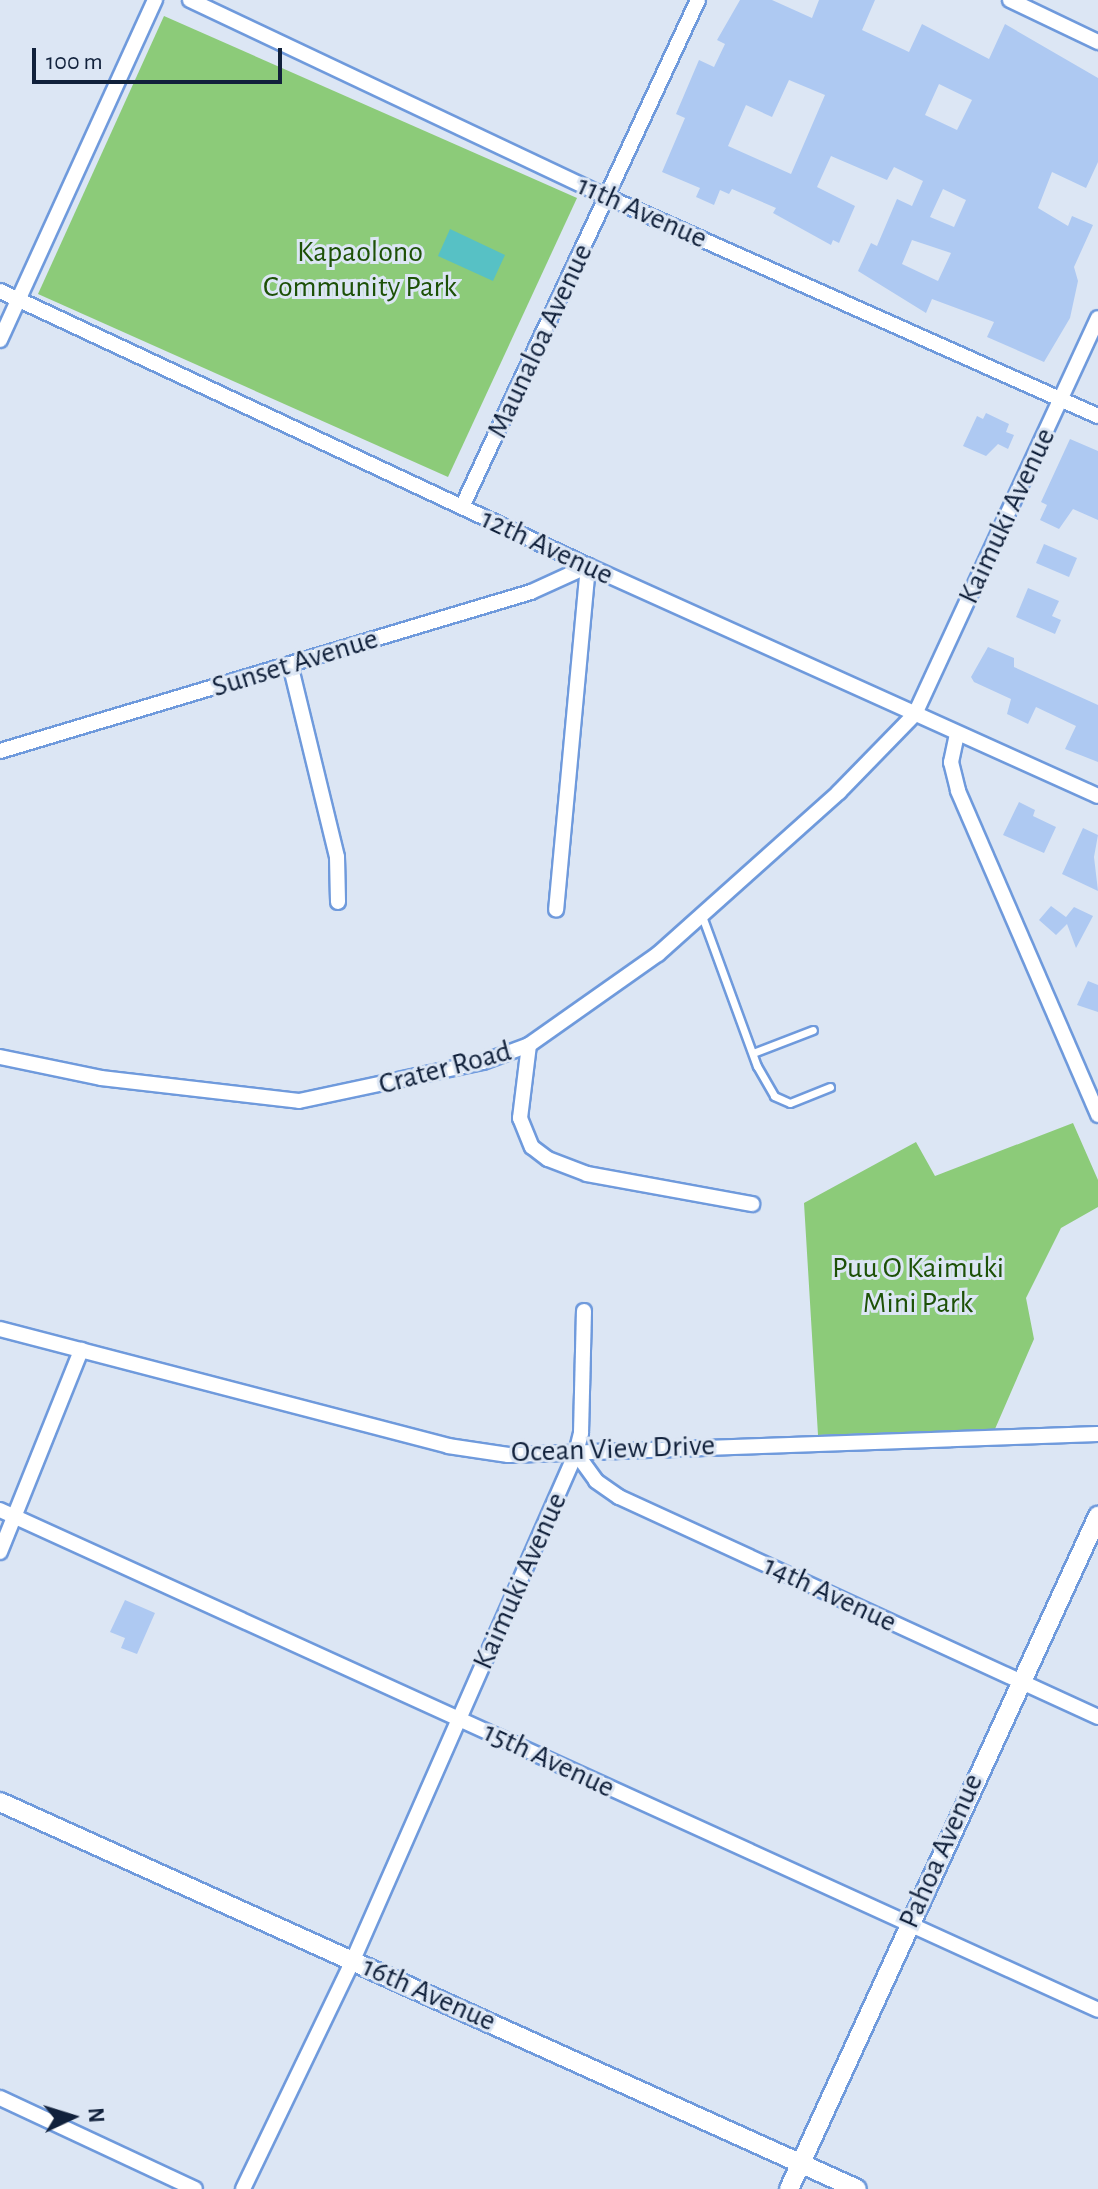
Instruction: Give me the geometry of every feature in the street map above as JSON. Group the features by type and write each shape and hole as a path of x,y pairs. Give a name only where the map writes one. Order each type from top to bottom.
{"street":[{"path":"0,340 155,0"},
{"name":"11th Avenue","path":"190,0 607,197 1098,416"},
{"name":"Maunaloa Avenue","path":"462,507 698,0"},
{"path":"1010,0 1098,42"},
{"name":"12th Avenue","path":"0,291 588,566 1098,796"},
{"name":"Kaimuki Avenue","path":"915,714 1098,318"},
{"path":"556,910 588,566"},
{"name":"Sunset Avenue","path":"0,751 531,592 588,566"},
{"path":"290,664 337,857 338,902"},
{"name":"Crater Road","path":"0,1057 101,1078 299,1101 483,1062 529,1045 658,954 839,792 915,714"},
{"path":"957,734 951,762 958,791 1098,1115"},
{"path":"529,1045 520,1118 532,1147 548,1159 587,1174 752,1204"},
{"name":"Kaimuki Avenue","path":"243,2189 353,1960 576,1453 581,1433 584,1311"},
{"name":"Ocean View Drive","path":"0,1329 448,1446 508,1455 1098,1434"},
{"path":"0,1552 81,1350"},
{"name":"14th Avenue","path":"576,1453 596,1481 619,1497 1098,1717"},
{"name":"15th Avenue","path":"0,1510 1098,2010"},
{"name":"Pahoa Avenue","path":"789,2189 1019,1680 1098,1516"},
{"name":"16th Avenue","path":"0,1802 857,2189"},
{"path":"0,2098 195,2189"}],"lane":[{"path":"702,916 753,1053 774,1096 790,1103 830,1087"},
{"path":"753,1053 813,1030"}],"green space":[{"name":"Kapaolono Community Park","path":"164,16 577,198 448,477 38,294"},
{"name":"Puu O Kaimuki Mini Park","path":"1073,1123 1098,1180 1098,1207 1061,1228 1026,1298 1034,1339 995,1429 818,1435 804,1203 916,1142 935,1176"}],"water":[{"path":"450,229 505,255 493,281 438,256"}],"building":[{"path":"740,0 772,0 812,18 819,0 875,0 862,30 909,52 922,24 989,59 1005,24 1098,78 1098,162 1086,188 1052,172 1038,208 1068,226 1072,216 1093,225 1074,267 1078,281 1070,318 1044,362 987,337 994,322 932,299 926,313 858,271 871,243 877,246 897,199 912,206 923,181 894,167 887,180 831,156 817,187 855,206 839,243 833,240 831,245 773,213 776,208 732,189 729,194 720,190 714,205 696,197 700,188 662,172 685,118 676,114 699,60 714,67 725,44 717,40","holes":["789,80 825,95 791,174 728,146 746,105 772,117","939,84 972,100 957,130 925,115","943,189 966,200 954,227 930,217","912,240 951,253 938,281 902,264"]},
{"path":"986,413 1009,424 1006,432 1014,435 1008,449 998,444 986,456 963,446 977,416 983,419"},
{"path":"1070,439 1098,451 1098,520 1073,509 1059,529 1040,520 1047,505 1041,502"},
{"path":"1044,544 1077,558 1069,577 1036,563"},
{"path":"1028,588 1059,601 1052,616 1061,620 1055,634 1016,617"},
{"path":"988,647 1014,658 1014,667 1098,705 1098,762 1065,749 1076,726 1036,707 1028,724 1007,714 1011,699 974,682 971,677"},
{"path":"1019,802 1035,810 1033,816 1056,827 1044,853 1003,835"},
{"path":"1083,828 1098,835 1094,857 1098,891 1062,874"},
{"path":"1051,906 1066,917 1074,907 1093,916 1076,948 1067,924 1056,935 1039,920"},
{"path":"1088,981 1098,985 1098,1012 1077,1005"},
{"path":"125,1600 155,1613 137,1654 121,1648 125,1638 110,1632"}]}
